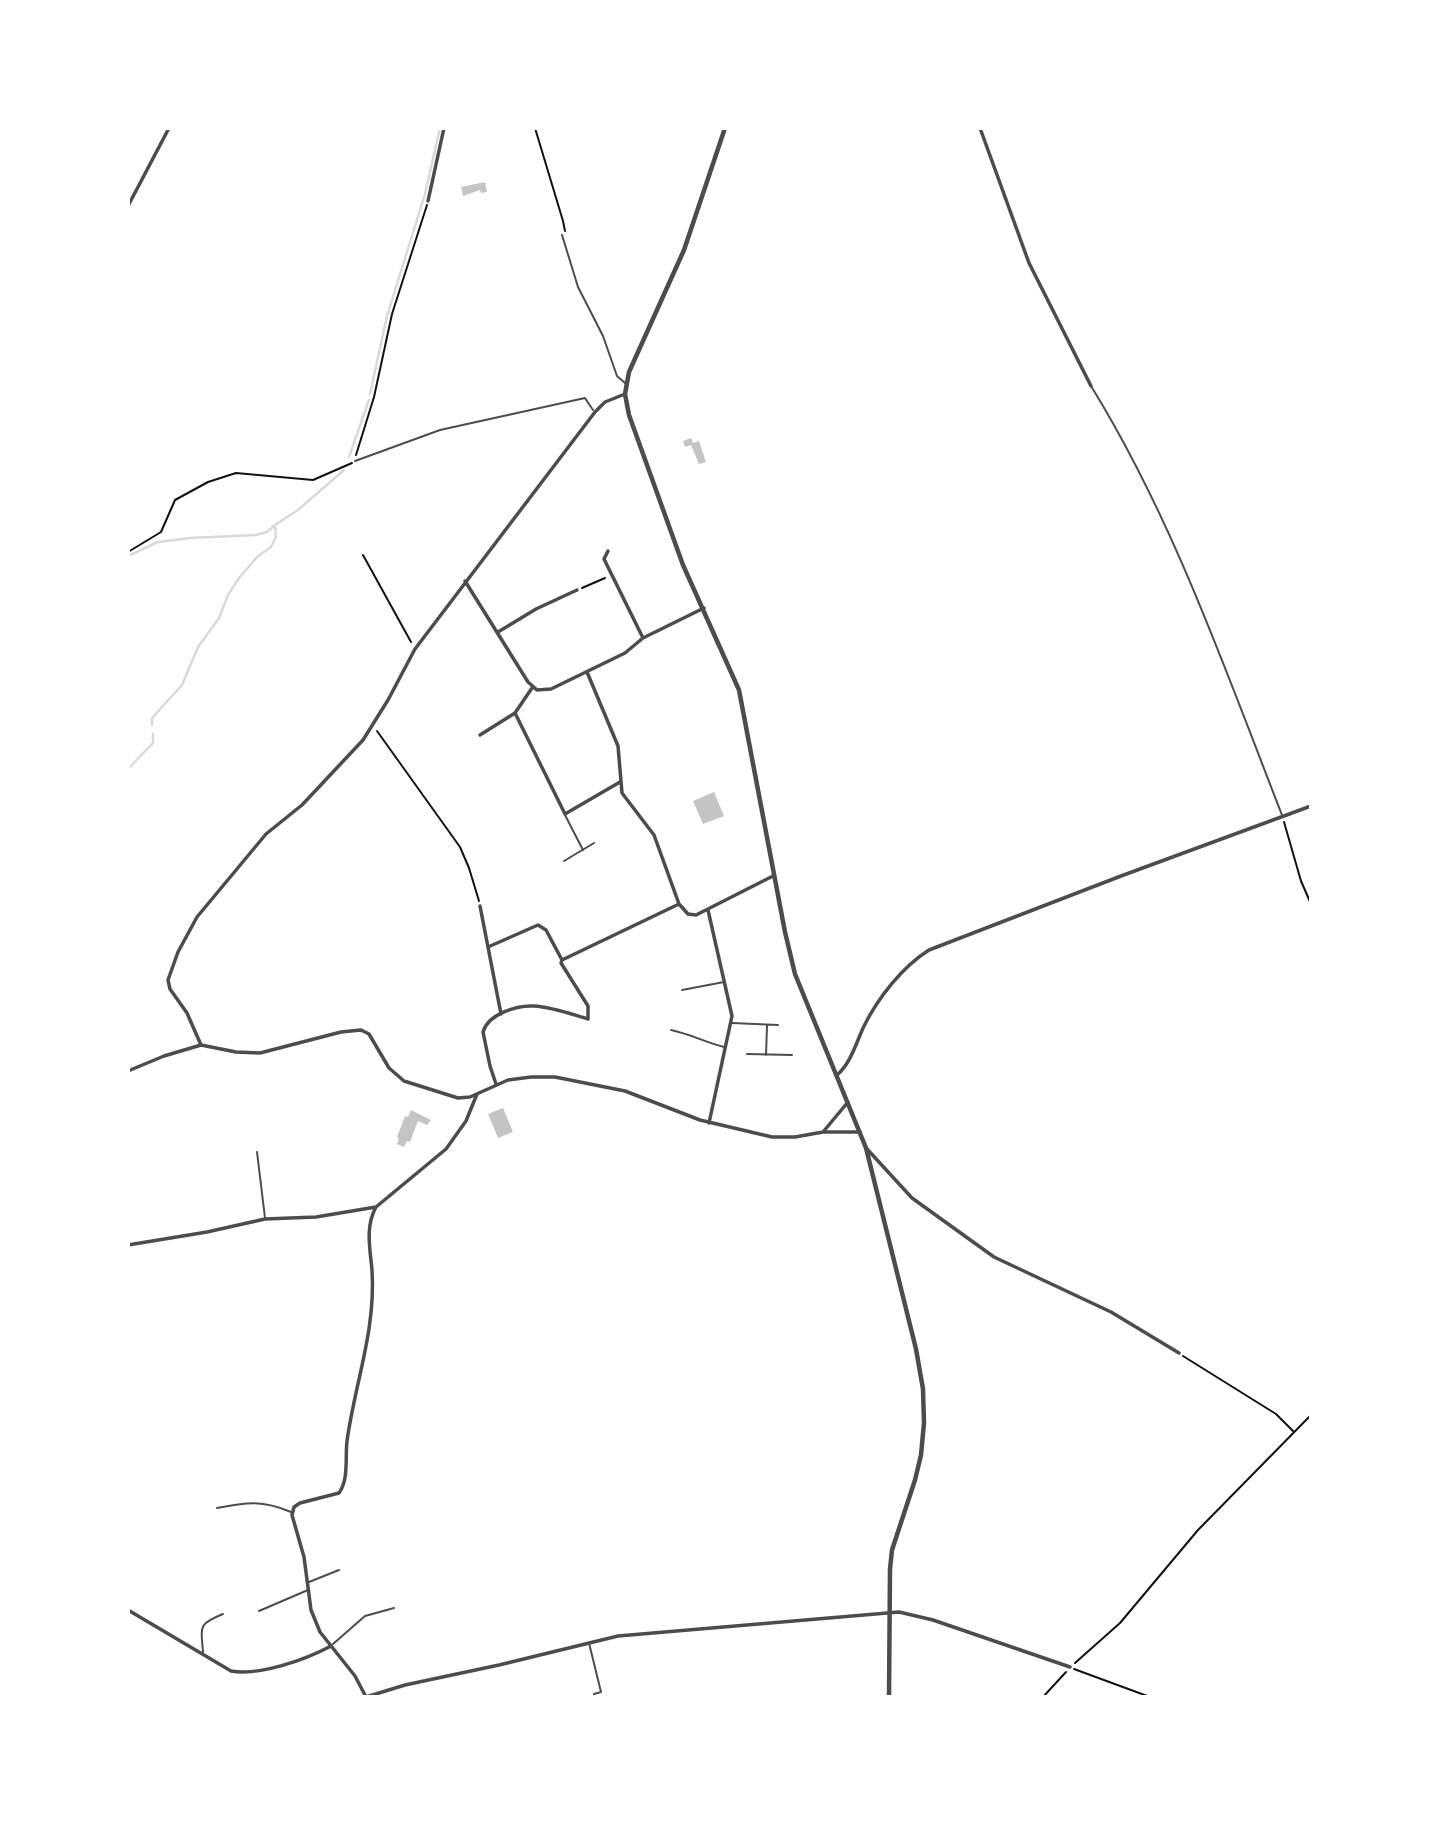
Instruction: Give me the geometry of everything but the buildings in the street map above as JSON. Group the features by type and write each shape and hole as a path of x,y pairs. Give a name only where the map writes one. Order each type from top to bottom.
{"street":[{"path":"128,206 169,128"},
{"path":"428,201 444,128"},
{"path":"725,128 684,250 632,364 625,384 625,394 629,415 683,565 738,690 773,876 795,974 866,1147 916,1349 923,1389 924,1423 915,1480 892,1550 889,1697"},
{"path":"979,128 1029,263 1091,386"},
{"path":"201,1045 193,1024 170,989 168,980 189,930 204,907 266,834 302,805 349,757 373,726 415,649 466,581 595,412 606,402 625,394"},
{"path":"608,551 604,559 643,638"},
{"path":"466,581 532,688"},
{"path":"498,632 536,608 578,590"},
{"path":"532,688 548,690 625,653 643,638 704,608"},
{"path":"586,672 618,746 620,782 627,801 654,835 679,904 688,914 696,915 773,876"},
{"path":"480,734 515,713 532,688"},
{"path":"515,713 565,814 620,782"},
{"path":"838,1075 845,1068 867,1020 884,996 915,959 929,950 1311,806"},
{"path":"562,960 679,904"},
{"path":"480,906 501,1014"},
{"path":"708,909 725,982 731,1023 709,1123"},
{"path":"488,947 538,925 546,930 562,960 561,963 588,1006 588,1019 533,1006 501,1014 488,1022 483,1032 496,1084"},
{"path":"128,1071 201,1045 236,1052 260,1053 325,1035 361,1030 369,1034 389,1068 404,1081 461,1099 519,1077 544,1076 636,1094 709,1123 779,1138 823,1132 860,1132"},
{"path":"128,1245 265,1219 316,1217 376,1207 449,1146 470,1114 477,1094"},
{"path":"823,1132 848,1102"},
{"path":"866,1147 905,1192 994,1257 1111,1312 1178,1353"},
{"path":"376,1207 369,1227 371,1322 347,1443 344,1486 339,1493 300,1503 292,1512 304,1558 311,1610 320,1632 355,1676 366,1697 405,1685 618,1636 899,1612 933,1620 1070,1667"},
{"path":"128,1610 231,1671 246,1674 312,1656 331,1646"}],"lane":[{"path":"562,235 578,287 603,336 617,376 625,384"},
{"path":"1091,386 1130,450 1182,563 1282,816"},
{"path":"355,461 440,430 585,398 595,412"},
{"path":"565,814 583,850"},
{"path":"564,861 594,843"},
{"path":"682,990 725,982"},
{"path":"731,1023 778,1025"},
{"path":"766,1055 767,1025"},
{"path":"671,1030 698,1036 702,1041 725,1047"},
{"path":"747,1054 792,1055"},
{"path":"257,1152 265,1219"},
{"path":"217,1508 257,1502 271,1503 292,1512"},
{"path":"308,1582 339,1570"},
{"path":"259,1611 309,1590"},
{"path":"331,1646 365,1616 394,1608"},
{"path":"203,1655 202,1626 206,1621 223,1614"},
{"path":"589,1642 601,1692 594,1696"}],"path":[{"path":"535,128 564,221 565,230 562,235"},
{"path":"128,552 161,532 175,500 208,482 236,472 313,480 324,478 355,461 374,397 392,314 428,201"},
{"path":"363,555 415,649"},
{"path":"578,590 611,576"},
{"path":"373,726 460,847 480,906"},
{"path":"1282,816 1301,881 1311,904"},
{"path":"1178,1353 1276,1413 1294,1432"},
{"path":"1043,1697 1070,1667 1120,1623 1198,1530 1311,1415"},
{"path":"1070,1667 1150,1697"}],"waterway":[{"path":"370,394 387,316 425,194 440,128"},
{"path":"349,457 369,400"},
{"path":"152,725 152,718 182,685 198,647 219,618 228,595 239,578 258,556 271,547 276,537 275,525 298,510 344,470"},
{"path":"128,556 158,542 256,535 267,532 275,525"},
{"path":"128,769 153,743 153,734"}]}
